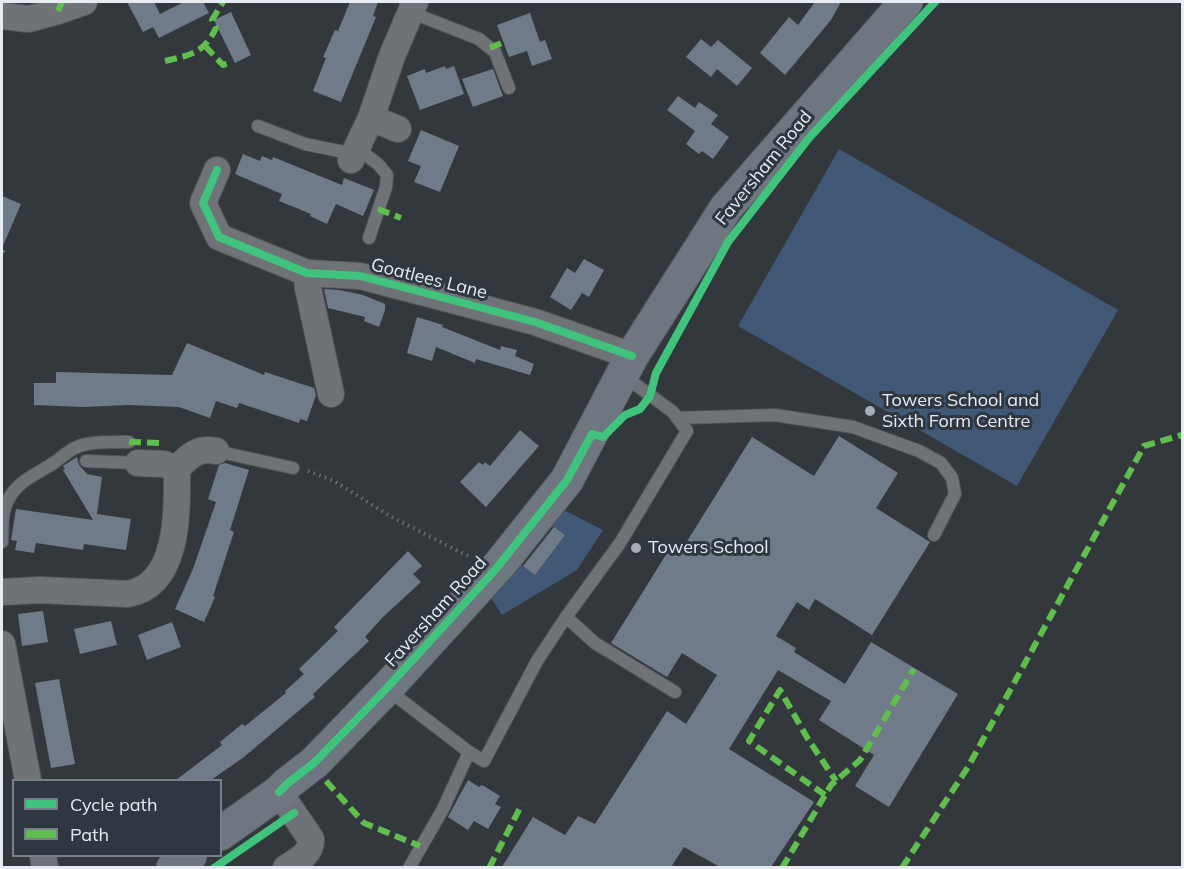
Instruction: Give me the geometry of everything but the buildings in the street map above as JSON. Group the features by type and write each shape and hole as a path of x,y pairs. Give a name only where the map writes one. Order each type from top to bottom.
{"main road":[{"name":"Faversham Road","path":"222,833 279,792 314,763 386,689 495,570 567,480 627,366 726,208 906,2"},
{"path":"173,867 187,857"}],"street":[{"path":"2,16 29,19 84,2"},
{"path":"354,154 371,118 412,7"},
{"path":"371,118 398,129"},
{"name":"Goatlees Lane","path":"217,170 203,203 219,237 307,273 360,276 535,322 627,366"},
{"path":"307,273 308,288 332,394"},
{"path":"2,592 40,590 128,594 139,592 147,587 155,580 169,554 175,530 177,469 191,454 200,450 216,451"},
{"path":"134,452 177,469"},
{"path":"2,644 28,779"},
{"path":"279,792 311,839 307,853 286,867"}],"lane":[{"path":"412,7 479,39 495,52 509,88"},
{"path":"258,126 305,144 354,154 379,165 387,175 386,187 369,238"},
{"path":"386,689 484,761 537,661 620,543 687,431 673,412 627,366"},
{"path":"677,418 775,415 853,426 919,451 941,463 952,478 955,494 934,535"},
{"path":"2,542 3,514 7,502 13,491 30,476 75,447 88,443 134,452"},
{"path":"216,451 293,468"},
{"path":"86,461 134,452"},
{"path":"566,617 595,643 675,692"},
{"path":"409,867 443,809 469,752"}],"path":[{"path":"293,468 312,472 334,481 390,516 495,570"}],"shaded area":[{"path":"839,149 1118,310 1017,486 738,326"},
{"path":"558,507 603,530 577,570 502,615 489,595","holes":["549,524 565,535 535,575 519,563"]}],"marked path":[{"path":"58,11 62,2"},
{"path":"165,61 189,55 207,43 216,28 212,20 223,2"},
{"path":"490,48 504,42"},
{"path":"205,46 223,65 230,63"},
{"path":"378,209 401,218"},
{"path":"902,868 968,767 1144,446 1182,435"},
{"path":"129,442 162,443"},
{"path":"782,868 831,785 860,760 914,669"},
{"path":"825,795 749,741 780,690 808,739 836,781"},
{"path":"326,781 364,823 420,846"},
{"path":"489,868 522,804"}],"cycle path":[{"path":"279,792 314,763 386,689 495,570 567,480 592,434 603,437 625,415 640,409 650,396 656,373 728,242 809,138 935,2"},
{"path":"217,170 203,203 219,237 307,273 360,276 535,322 632,356"},
{"path":"214,868 294,813"}],"place":[{"name":"Towers School and Sixth Form Centre","path":"870,411"},
{"name":"Towers School","path":"636,548"}]}
